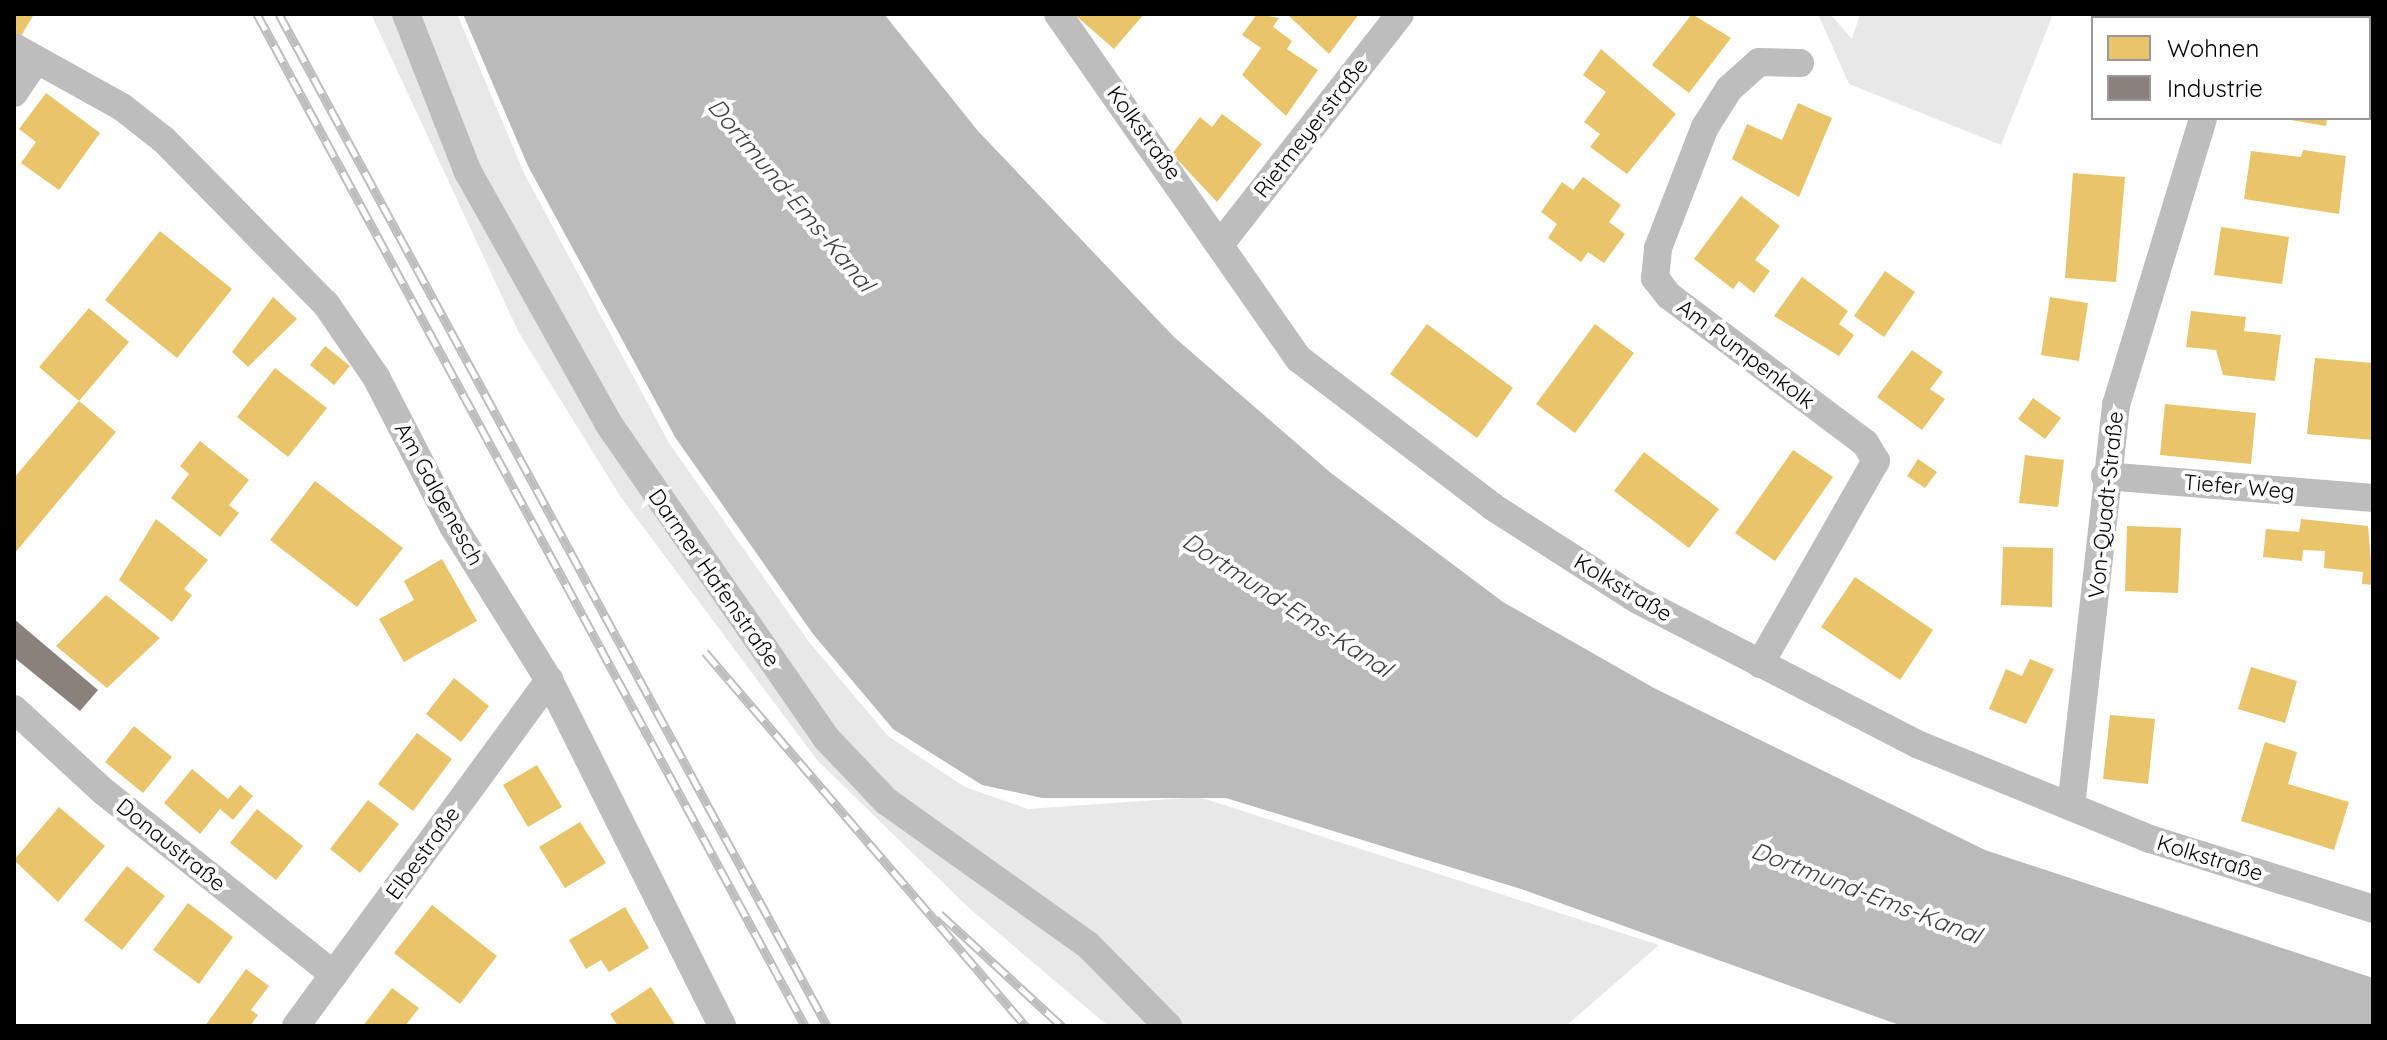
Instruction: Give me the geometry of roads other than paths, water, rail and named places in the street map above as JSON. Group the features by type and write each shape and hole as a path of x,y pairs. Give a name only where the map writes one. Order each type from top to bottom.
{"street":[{"name":"Darmer Hafenstraße","path":"406,14 468,172 608,423 826,738 886,801 1088,945 1168,1026"},
{"name":"Kolkstraße","path":"1058,14 1222,242 1299,359 1356,406 1550,544 1760,664 1917,744 2071,807 2373,909"},
{"name":"Rietmeyerstraße","path":"1222,242 1400,14"},
{"path":"14,93 25,54"},
{"name":"Am Galgenesch","path":"25,54 122,107 164,140 326,304 376,377 453,526 549,680 722,1026"},
{"name":"Am Pumpenkolk","path":"1760,664 1876,461 1865,443 1669,296 1655,278 1658,248 1705,127 1729,89 1759,62 1800,63"},
{"name":"Von-Quadt-Straße","path":"2071,807 2105,476 2147,288 2202,120"},
{"name":"Tiefer Weg","path":"2105,476 2373,498"},
{"name":"Elbestraße","path":"296,1026 549,680"},
{"name":"Donaustraße","path":"14,709 103,791 334,975"}],"water":[{"name":"Dortmund-Ems-Kanal","path":"463,14 884,14 978,131 1174,337 1331,473 1503,602 1654,688 1985,850 2373,978 2373,1026 1902,1026 1521,889 1226,798 1042,798 982,785 893,729 813,634 675,437 528,166"}],"railway":[{"path":"257,14 805,1026"},
{"path":"279,14 827,1026"},
{"path":"705,652 1026,1026"},
{"path":"940,914 1062,1026"}]}
